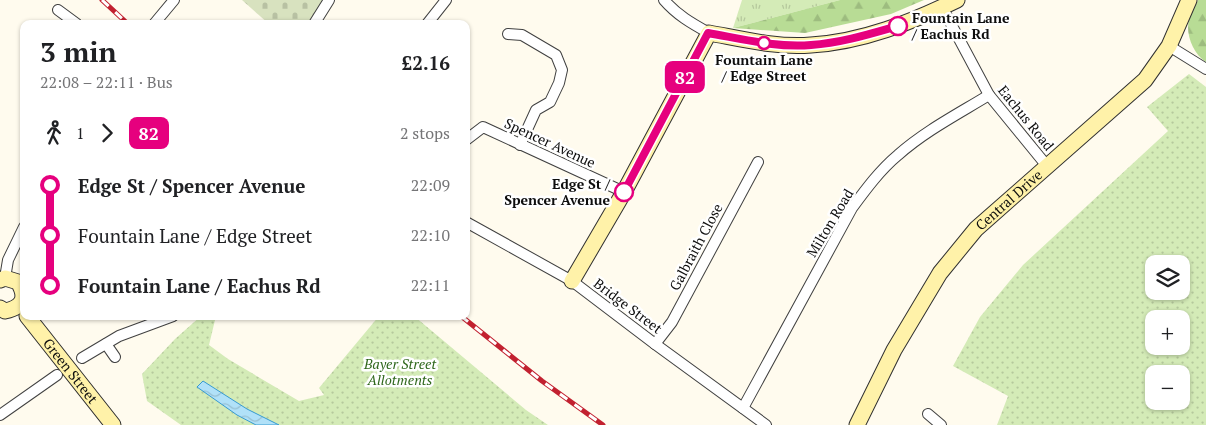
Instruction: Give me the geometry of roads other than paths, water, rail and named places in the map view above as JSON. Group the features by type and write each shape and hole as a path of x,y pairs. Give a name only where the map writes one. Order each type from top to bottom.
{"street":[{"path":"158,20 174,0"},
{"path":"316,20 329,0"},
{"path":"430,20 446,0"},
{"path":"664,0 686,21 708,33 753,42 811,46 851,39 898,26 957,0"},
{"name":"Central Drive","path":"857,425 894,350 940,273 976,229 1145,80 1169,46 1189,0"},
{"name":"Eachus Road","path":"942,7 988,95 1047,166"},
{"path":"58,10 72,20"},
{"path":"572,281 624,192 708,33"},
{"path":"508,34 522,35 556,55 562,70 559,83 550,102 536,110 520,145"},
{"path":"1169,46 1206,69"},
{"name":"Milton Road","path":"743,408 852,208 874,180 898,155 926,133 988,95"},
{"name":"Spencer Avenue","path":"470,137 482,127 624,192"},
{"name":"Galbraith Close","path":"656,344 672,322 758,162"},
{"name":"Bridge Street","path":"470,224 572,281 766,425"},
{"path":"3,279 8,260 20,235"},
{"name":"Green Street","path":"3,279 18,282 20,290"},
{"path":"0,308 5,311 20,304"},
{"name":"Green Street","path":"36,320 113,425"},
{"path":"82,358 119,336 162,320"},
{"path":"106,344 115,357"},
{"path":"0,415 57,375"},
{"path":"928,414 941,425"}],"water":[{"path":"203,381 247,409 279,425 256,425 237,415 197,387"}],"railway":[{"path":"102,0 124,20"},
{"path":"466,320 542,381 603,425"}],"place":[{"name":"Fountain Lane / Eachus Rd","path":"898,26"},
{"name":"Fountain Lane / Edge Street","path":"764,43"},
{"name":"Edge St / Spencer Avenue","path":"624,192"}],"park label":[{"name":"Bayer Street Allotments","path":"400,372"}]}
